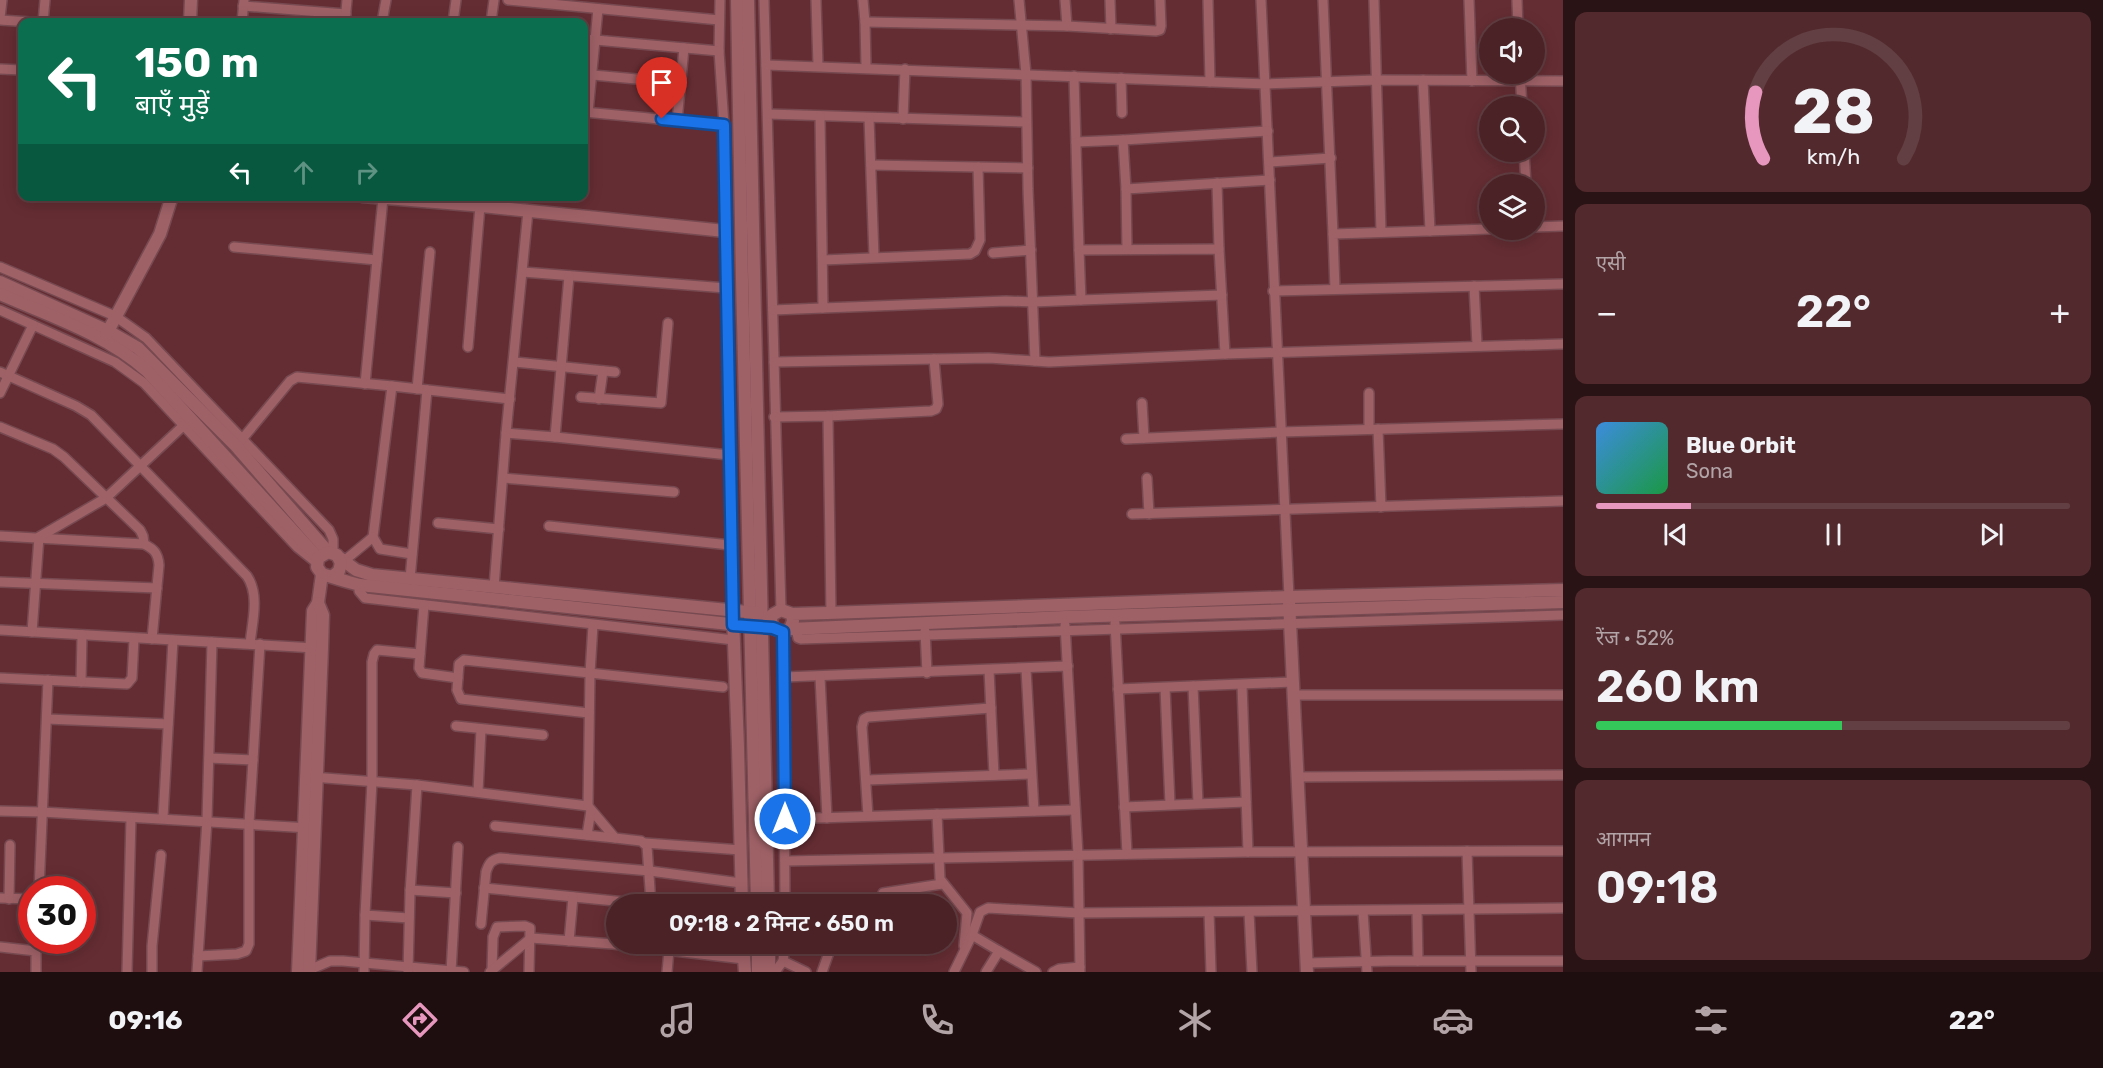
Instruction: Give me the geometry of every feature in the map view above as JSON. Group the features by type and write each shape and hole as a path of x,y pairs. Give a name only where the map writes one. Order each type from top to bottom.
{"street":[{"path":"2,0 0,19 18,21"},
{"path":"43,18 45,0"},
{"path":"190,18 192,0"},
{"path":"242,18 244,3 346,18 347,0"},
{"path":"383,18 386,0"},
{"path":"454,18 456,0"},
{"path":"492,18 494,0"},
{"path":"508,0 719,23 742,36"},
{"path":"720,0 719,51 724,125 730,545 742,894"},
{"path":"737,0 742,36 747,229 771,613 776,628 784,678 785,894"},
{"path":"742,36 748,0"},
{"path":"764,0 774,362 771,613"},
{"path":"816,0 818,66"},
{"path":"863,0 866,22 866,67"},
{"path":"1019,0 1026,74 1035,361"},
{"path":"1065,0 1067,26"},
{"path":"1110,0 1111,29"},
{"path":"866,22 1160,30 1160,0"},
{"path":"1209,0 1210,82"},
{"path":"1261,0 1306,968 1367,967 1418,961 1563,961 1563,970"},
{"path":"1323,0 1335,289"},
{"path":"1374,0 1381,232"},
{"path":"1469,0 1472,81"},
{"path":"1517,0 1518,18"},
{"path":"588,92 598,9"},
{"path":"588,39 719,51"},
{"path":"676,121 684,48"},
{"path":"766,64 1266,84 1376,80 1479,80"},
{"path":"0,69 18,70"},
{"path":"903,119 905,69"},
{"path":"590,71 680,83"},
{"path":"1074,76 1081,300"},
{"path":"1121,78 1122,113"},
{"path":"1545,79 1563,81"},
{"path":"1423,80 1430,231"},
{"path":"588,112 724,125"},
{"path":"768,114 1026,122"},
{"path":"820,116 823,308"},
{"path":"869,118 874,257"},
{"path":"1076,142 1268,130"},
{"path":"1124,140 1127,249"},
{"path":"1269,162 1331,158"},
{"path":"871,165 1028,168"},
{"path":"823,260 970,254 975,251 980,240 978,167"},
{"path":"1126,189 1270,180"},
{"path":"1217,183 1224,354"},
{"path":"106,335 160,234 170,201"},
{"path":"365,384 383,201"},
{"path":"438,201 475,203 528,211 725,231"},
{"path":"468,347 475,203"},
{"path":"494,587 506,433 515,362 528,211"},
{"path":"1545,227 1563,226"},
{"path":"1334,234 1479,229"},
{"path":"234,247 377,260"},
{"path":"1079,250 1219,249"},
{"path":"993,253 1031,250"},
{"path":"410,579 430,252"},
{"path":"0,267 115,316 146,338 239,442 331,564 329,585 319,598"},
{"path":"523,272 726,288"},
{"path":"555,437 569,276"},
{"path":"0,282 106,335 147,371 331,564 372,575 771,613 1114,609 1563,590"},
{"path":"1273,291 1563,284"},
{"path":"1474,286 1477,345"},
{"path":"0,294 63,322 131,343 239,442"},
{"path":"773,310 1006,300 1034,302 1222,295"},
{"path":"0,310 115,362 130,372 144,383 297,547 331,564 360,585 776,628 1065,617 1114,609"},
{"path":"57,335 63,322"},
{"path":"581,398 661,403 668,322"},
{"path":"0,393 33,325"},
{"path":"774,362 989,358 1049,362 1477,345 1563,344"},
{"path":"774,417 936,409 938,404 934,359"},
{"path":"515,362 615,372"},
{"path":"599,399 603,371"},
{"path":"0,372 91,415 253,584 255,644 253,760 249,823 249,944 246,951 237,954 198,956"},
{"path":"239,442 290,381 297,377 510,399"},
{"path":"392,387 373,537 380,549 412,554"},
{"path":"1369,393 1382,507"},
{"path":"1142,403 1144,438"},
{"path":"828,416 831,613"},
{"path":"1126,439 1563,424"},
{"path":"39,537 106,498 183,425"},
{"path":"0,427 58,453 140,530 144,544"},
{"path":"506,433 729,455"},
{"path":"503,478 674,492"},
{"path":"1147,478 1149,514"},
{"path":"1132,514 1563,501"},
{"path":"438,523 499,529"},
{"path":"549,526 730,545"},
{"path":"0,536 144,544 152,548 158,554 152,639"},
{"path":"32,632 39,537"},
{"path":"373,537 331,564 313,611 317,648 306,971 330,961 364,967 464,972"},
{"path":"0,582 157,588"},
{"path":"360,585 359,591 365,598 734,640"},
{"path":"1289,603 1563,602"},
{"path":"424,605 419,668 422,673 458,678"},
{"path":"1114,609 1127,854"},
{"path":"771,613 793,621 776,628"},
{"path":"776,628 801,639 1563,615"},
{"path":"1053,972 1059,969 1080,970 1077,855 1065,617"},
{"path":"924,622 927,673"},
{"path":"587,835 593,625"},
{"path":"758,894 776,628"},
{"path":"0,630 317,648"},
{"path":"81,682 82,635"},
{"path":"0,678 122,685 130,682 134,639"},
{"path":"164,818 173,640"},
{"path":"197,972 207,820 212,642"},
{"path":"364,967 372,781 374,654 382,650 420,654"},
{"path":"589,713 461,699 458,694 459,664 464,660 723,687"},
{"path":"784,678 1068,666"},
{"path":"1026,669 1034,811"},
{"path":"989,670 994,775"},
{"path":"820,677 827,818"},
{"path":"40,876 48,681"},
{"path":"1118,689 1292,682"},
{"path":"1242,685 1248,852"},
{"path":"1193,686 1198,803"},
{"path":"1166,687 1170,804"},
{"path":"1293,696 1563,695"},
{"path":"868,816 862,727 864,719 990,708"},
{"path":"46,719 168,724"},
{"path":"456,726 543,735"},
{"path":"478,792 481,729"},
{"path":"209,758 253,760"},
{"path":"867,780 1031,774"},
{"path":"1297,777 1563,775"},
{"path":"312,777 417,785 589,808 615,838"},
{"path":"408,969 410,890 417,785"},
{"path":"1124,807 1246,802"},
{"path":"785,819 1074,810"},
{"path":"0,811 207,820 310,828"},
{"path":"937,814 939,873 942,884 967,913 961,957"},
{"path":"127,972 131,818"},
{"path":"495,826 645,843 741,850"},
{"path":"645,843 648,850 651,894"},
{"path":"4,898 10,845"},
{"path":"451,971 458,847"},
{"path":"1467,851 1471,972"},
{"path":"785,861 939,856 1248,852 1563,851"},
{"path":"152,972 152,946 161,855"},
{"path":"481,924 489,864 500,858 650,871 741,883"},
{"path":"762,862 767,894"},
{"path":"883,893 942,884"},
{"path":"484,888 606,900"},
{"path":"410,890 456,893"},
{"path":"569,941 573,897"},
{"path":"954,972 972,935 980,912 984,909 1079,914 1563,908"},
{"path":"1417,910 1418,961"},
{"path":"1364,911 1367,967"},
{"path":"1209,912 1211,972"},
{"path":"1248,912 1252,972"},
{"path":"365,915 409,918"},
{"path":"491,971 497,927 528,926 531,938 529,972"},
{"path":"972,935 1023,969 1036,972"},
{"path":"491,971 531,938 606,943"},
{"path":"0,947 18,949"},
{"path":"986,972 999,951"},
{"path":"36,954 36,972"},
{"path":"667,972 669,954"},
{"path":"686,954 750,969"},
{"path":"746,954 750,969"},
{"path":"750,969 755,954"},
{"path":"769,954 769,972"},
{"path":"775,972 783,961 784,954"},
{"path":"822,972 828,954"},
{"path":"783,961 806,972"}],"route":[{"path":"662,119 724,125 733,625 773,628 783,632 785,819"}]}
